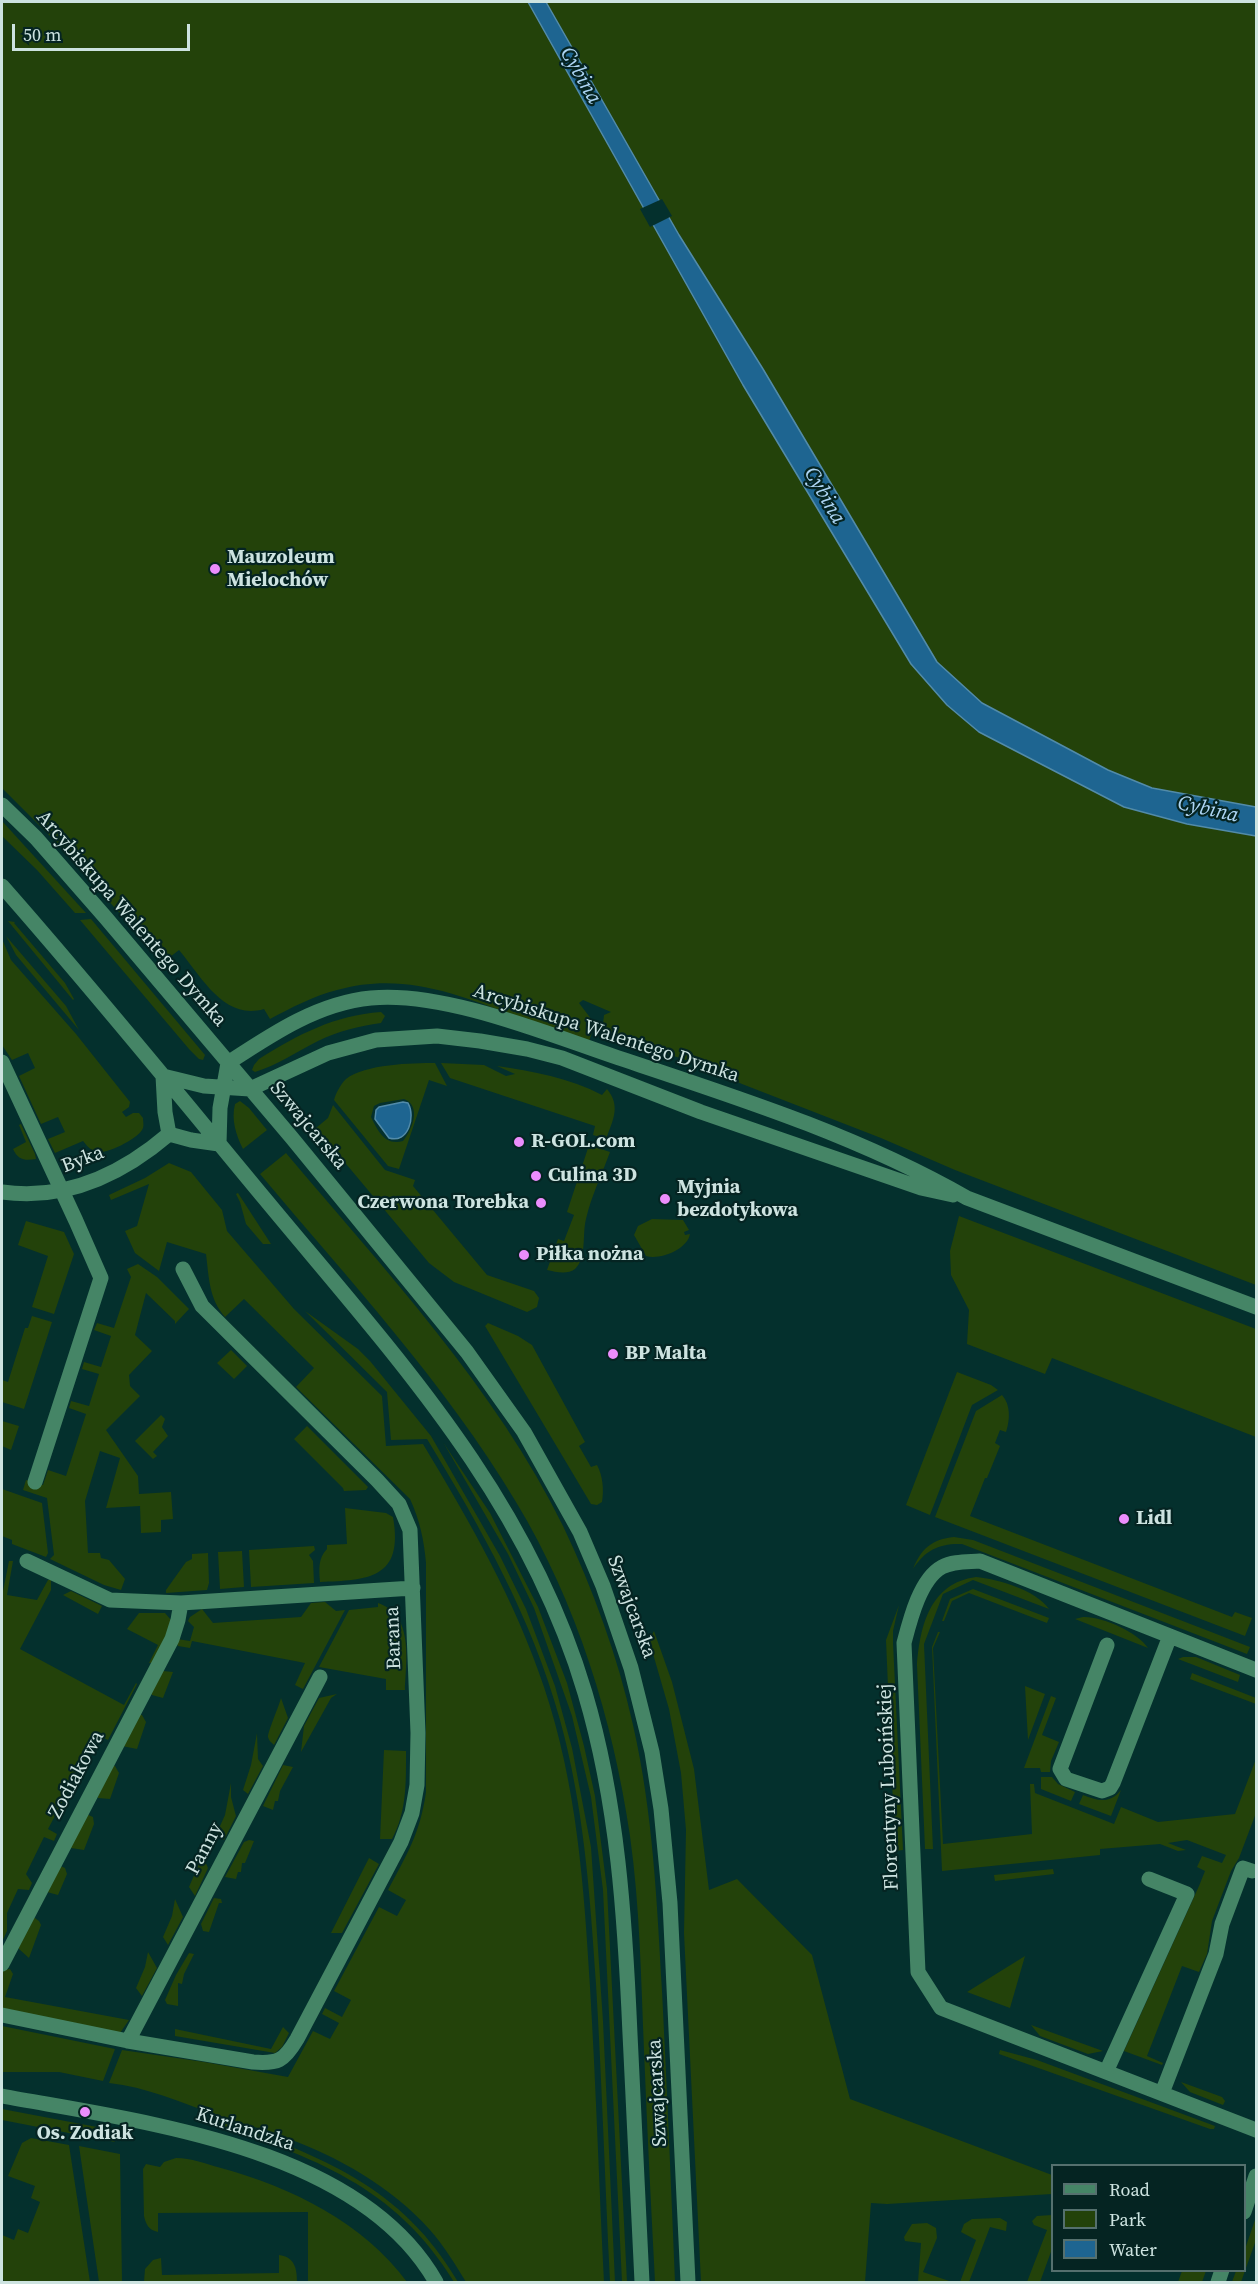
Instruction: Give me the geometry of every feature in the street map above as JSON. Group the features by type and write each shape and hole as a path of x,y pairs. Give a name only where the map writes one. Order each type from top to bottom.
{"street":[{"name":"Arcybiskupa Walentego Dymka","path":"2,805 36,838 228,1063 289,1025 326,1008 372,998 426,1001 490,1016 721,1092 848,1140 924,1174 967,1198"},
{"path":"2,886 163,1076 169,1134 219,1144 220,1108 228,1063"},
{"name":"Arcybiskupa Walentego Dymka","path":"163,1076 204,1086 250,1089 328,1053 376,1040 437,1036 527,1049 562,1058 701,1112 921,1188 967,1198 1257,1307"},
{"path":"2,1062 101,1278 34,1482"},
{"name":"Szwajcarska","path":"228,1063 412,1283 495,1390 524,1432 552,1480 580,1532 603,1586 640,1700 652,1752 661,1809 670,1903 688,2283"},
{"name":"Szwajcarska","path":"163,1076 402,1364 462,1442 506,1511 526,1548 566,1637 585,1693 612,1806 627,1968 642,2283"},
{"name":"Byka","path":"2,1192 37,1194 85,1185 112,1173 151,1150 169,1134"},
{"name":"Barana","path":"128,2041 270,2064 281,2060 290,2052 401,1842 412,1813 417,1785 418,1733 410,1530 399,1504 202,1306 183,1269"},
{"name":"Florentyny Luboińskiej","path":"1257,1670 980,1561 944,1566 931,1575 912,1613 904,1643 918,1972 941,2008 1257,2130"},
{"path":"27,1562 110,1600 181,1603 413,1588"},
{"name":"Zodiakowa","path":"2,1964 172,1639 181,1603"},
{"path":"1107,1645 1060,1769 1066,1779 1102,1791 1110,1788 1113,1783 1170,1636"},
{"name":"Panny","path":"128,2041 320,1677"},
{"path":"1162,2093 1216,1954 1222,1924 1243,1868 1252,1871"},
{"path":"1106,2072 1187,1894 1149,1879"},
{"path":"2,2015 128,2041"},
{"name":"Kurlandzka","path":"2,2096 197,2134 291,2167 355,2200 388,2225 419,2257 436,2283"},
{"path":"1250,2201 1257,2176"}],"green space":[{"path":"2,2 1256,2 1256,1285 955,1170 698,1064 610,1035 603,1024 604,1015 611,1012 583,1000 579,1003 601,1032 593,1030 589,1041 449,993 406,984 383,983 337,990 311,999 270,1019 264,1009 250,1011 225,1002 205,983 179,950 170,957 122,916 62,848 2,788"},
{"path":"2,821 86,913 75,913 37,870 2,836"},
{"path":"91,919 205,1055 203,1060 189,1049 80,920"},
{"path":"8,921 15,922 65,983 73,1000"},
{"path":"6,936 66,1006 79,1030 16,955"},
{"path":"2,939 11,960 76,1034 130,1102 129,1107 122,1112 126,1117 139,1113 143,1118 141,1132 130,1141 98,1152 83,1141 55,1153 48,1139 65,1132 58,1117 41,1124 19,1076 35,1068 28,1053 12,1060 2,1045"},
{"path":"381,1012 385,1016 381,1023 333,1034 271,1066 255,1072 252,1070 259,1059 317,1028 348,1017"},
{"path":"435,1063 447,1086 429,1080 399,1169 388,1166 334,1100 338,1089 346,1079 354,1074 376,1067","holes":["404,1099 413,1107 414,1118 406,1136 403,1141 397,1142 387,1139 379,1132 371,1117 374,1106"]},
{"path":"441,1063 484,1065 506,1076 515,1074 497,1066 537,1073 577,1084 602,1095 607,1089 615,1107 606,1139 593,1135 595,1126 450,1078"},
{"path":"240,1101 249,1108 267,1130 243,1149 234,1122 235,1104"},
{"path":"333,1105 385,1170 415,1180 413,1186 487,1275 534,1291 539,1298 537,1307 527,1312 454,1282 429,1263 316,1128 328,1118"},
{"path":"21,1124 36,1159 22,1159 13,1149 26,1142 19,1125"},
{"path":"589,1145 610,1152 588,1211 581,1259 575,1269 569,1272 547,1270 558,1239 564,1241 574,1215 567,1212"},
{"path":"286,1153 436,1332 506,1427 563,1526 604,1624 633,1725 650,1824 662,1991 675,2282 655,2282 636,1889 623,1792 603,1706 590,1663 557,1580 538,1541 516,1502 459,1415 395,1333 260,1174"},
{"path":"169,1163 191,1172 222,1210 227,1231 294,1309 382,1396 386,1446 423,1444 490,1562 532,1655 544,1687 564,1761 582,1874 588,1949 604,2282 466,2282 440,2242 415,2214 363,2174 304,2145 267,2131 150,2091 109,2083 122,2050 288,2077 313,2031 330,2039 339,2023 322,2014 325,2008 342,2017 351,2000 334,1991 379,1907 397,1916 406,1900 388,1890 416,1832 426,1792 426,1563 421,1531 410,1499 296,1387 314,1368 244,1299 225,1317 213,1295 206,1254 167,1242 159,1271 135,1253 125,1231 137,1226 149,1184 111,1200 109,1195 145,1178"},
{"path":"238,1193 271,1244 263,1244 246,1224 236,1194"},
{"path":"959,1216 1256,1329 1256,1437 1052,1358 1045,1374 967,1344 969,1310 951,1275 950,1251"},
{"path":"652,1219 683,1220 689,1230 684,1232 685,1235 690,1234 688,1240 678,1249 665,1255 646,1256 634,1235 638,1226"},
{"path":"26,1221 64,1232 74,1254 54,1314 32,1307 48,1256 18,1245"},
{"path":"138,1264 157,1277 189,1309 175,1324 175,1321 146,1293 135,1335 152,1351 129,1375 130,1386 140,1396 106,1430 138,1476 139,1494 171,1492 173,1519 161,1520 161,1532 141,1533 140,1506 106,1508 120,1458 100,1451 85,1501 88,1553 100,1553 101,1558 109,1560 125,1579 121,1590 104,1585 50,1559 54,1555 47,1498 23,1490 26,1480 43,1485 48,1470 66,1476 86,1414 69,1408 71,1401 89,1406 99,1374 82,1369 84,1362 101,1367 111,1336 94,1330 97,1323 114,1328 131,1277 127,1269"},
{"path":"305,1311 358,1349 431,1436 500,1556 526,1609 555,1686 572,1748 591,1847 603,2021 615,2282 610,2282 596,1984 585,1851 568,1753 548,1682 520,1610 503,1575 467,1506 427,1439 391,1440 387,1392"},
{"path":"32,1316 52,1322 24,1409 2,1402 2,1380 8,1382 25,1328 28,1328"},
{"path":"488,1323 532,1345 585,1442 579,1446 591,1467 597,1465 599,1469 603,1493 602,1502 597,1505 591,1504 485,1326"},
{"path":"231,1350 247,1366 234,1379 217,1363"},
{"path":"957,1372 998,1390 972,1405 930,1515 906,1505"},
{"path":"1002,1395 1008,1408 1009,1418 1006,1432 1000,1430 995,1443 1000,1446 970,1516 1232,1617 1235,1612 1252,1618 1245,1636 935,1517 976,1411"},
{"path":"161,1415 165,1419 162,1427 168,1436 153,1452 157,1456 153,1459 135,1441"},
{"path":"2,1421 19,1426 11,1450 2,1446"},
{"path":"307,1426 368,1487 366,1490 344,1491 294,1439"},
{"path":"443,1442 490,1513 538,1607 567,1683 595,1796 607,1889 627,2282 622,2282 603,1890 591,1797 572,1716 534,1608 508,1554"},
{"path":"2,1489 42,1503 48,1553 46,1557 12,1544 12,1540 2,1536"},
{"path":"345,1508 386,1513 393,1517 395,1538 393,1553 379,1572 367,1577 320,1582 320,1564 327,1545 347,1544"},
{"path":"954,1537 973,1540 1250,1647 1247,1654 962,1544 940,1546 928,1552 913,1569 928,1546 939,1540"},
{"path":"314,1546 315,1550 309,1555 313,1561 314,1583 251,1587 249,1550"},
{"path":"242,1551 244,1587 220,1589 218,1552"},
{"path":"208,1553 209,1583 207,1590 166,1593 186,1562 192,1559 192,1554"},
{"path":"9,1561 13,1561 7,1595 37,1600 48,1580 51,1580 51,1590 20,1649 124,1705 137,1684 108,1740 98,1735 48,1829 57,1834 54,1841 44,1837 26,1874 32,1883 29,1890 18,1889 7,1913 7,1931 2,1942 2,1596"},
{"path":"976,1577 995,1580 1026,1591 1043,1602 1049,1609 973,1580 943,1594 924,1644 933,1849 925,1849 917,1665 921,1636 930,1609 938,1597 960,1581"},
{"path":"973,1589 1049,1618 1047,1623 969,1593 952,1601 942,1621 950,1599"},
{"path":"71,1591 102,1606 98,1614 63,1595"},
{"path":"325,1602 336,1611 345,1610 303,1689 295,1685 305,1663 192,1641 190,1648 178,1646 176,1642 177,1639 190,1641 194,1627 188,1621 202,1609 213,1623 301,1617 311,1603"},
{"path":"378,1603 390,1609 398,1617 403,1628 406,1652 405,1690 386,1690 386,1679 319,1667 349,1610 378,1607"},
{"path":"899,1605 893,1631 893,1643 903,1850 895,1851 886,1640"},
{"path":"139,1613 165,1613 171,1620 167,1637 154,1663 149,1663 158,1645 127,1629"},
{"path":"1083,1617 1099,1619 1118,1626 1136,1636 1148,1648 1075,1619"},
{"path":"654,1631 672,1682 694,1769 709,1890 737,1879 812,1955 850,2099 1051,2175 1051,2194 871,2203 865,2282 701,2282 684,1933 686,1830 681,1773 669,1709 649,1640"},
{"path":"940,1632 933,1648 943,1844 1032,1834 1030,1784 1034,1784 1035,1793 1114,1824 1121,1807 1158,1822 1235,1814 1256,1759 1256,1813 1212,1921 1207,1954 1199,1972 1182,1966 1147,2056 1163,2063 1162,2065 1124,2051 1205,1871 1197,1867 1202,1856 1222,1863 1226,1855 1187,1840 1168,1843 1186,1850 1178,1851 1160,1844 1100,1849 1100,1855 942,1871 932,1647"},
{"path":"1196,1657 1240,1675 1238,1682 1178,1659"},
{"path":"163,1671 173,1672 163,1698 152,1695 150,1691"},
{"path":"1192,1673 1256,1698 1256,1704 1190,1679"},
{"path":"1025,1686 1045,1694 1028,1740"},
{"path":"337,1694 331,1698 301,1752 304,1726 319,1698"},
{"path":"1051,1696 1056,1698 1042,1735 1059,1742 1051,1761 1050,1772 1041,1772 1040,1768 1024,1768"},
{"path":"281,1698 288,1718 274,1745 268,1737"},
{"path":"137,1713 142,1715 146,1722 137,1749 122,1746"},
{"path":"257,1733 258,1759 263,1766 248,1794 243,1790 251,1765"},
{"path":"384,1750 406,1751 406,1785 403,1807 392,1839 380,1839"},
{"path":"110,1765 115,1766 119,1773 110,1799 98,1798 96,1792"},
{"path":"283,1765 293,1767 280,1791 278,1801 275,1801 273,1810 263,1806"},
{"path":"1041,1777 1052,1777 1058,1784 1075,1792 1071,1801 1041,1789"},
{"path":"231,1783 231,1797 236,1816 224,1840 216,1835 225,1815"},
{"path":"1121,1790 1111,1816 1079,1804 1083,1795 1104,1800 1113,1798"},
{"path":"86,1814 93,1817 94,1824 84,1850 71,1848 69,1844"},
{"path":"254,1841 245,1863 242,1863 241,1872 238,1872 236,1879 225,1877 244,1842"},
{"path":"201,1852 208,1868 195,1896 189,1887"},
{"path":"369,1858 379,1864 342,1933 331,1933"},
{"path":"58,1865 65,1868 67,1874 58,1895 47,1892"},
{"path":"1053,1869 1054,1874 995,1881 994,1875"},
{"path":"214,1898 221,1899 222,1903 219,1903 209,1932 203,1931 201,1924"},
{"path":"175,1899 183,1917 168,1945 163,1937 172,1916"},
{"path":"32,1916 41,1925 29,1958 19,1949 18,1942"},
{"path":"148,1952 157,1968 142,1996 136,1988 145,1967"},
{"path":"189,1953 194,1954 184,1974 182,1984 178,1983 178,2006 167,2004 165,2000"},
{"path":"1025,1956 1010,2008 967,1992"},
{"path":"10,1969 13,1974 5,1997 129,2020 120,2033 2,2010 2,1974 3,1970"},
{"path":"1031,2025 1103,2051 1088,2054 1040,2036"},
{"path":"2,2026 115,2049 103,2081 59,2072 2,2072"},
{"path":"283,2027 289,2033 282,2047 275,2053 175,2036 175,2029 271,2049"},
{"path":"1000,2050 1037,2060 1215,2126 1214,2129 999,2054"},
{"path":"1181,2082 1222,2097 1225,2101 1223,2105 1190,2092"},
{"path":"2,2109 97,2127 109,2134 115,2142 2,2120"},
{"path":"222,2121 326,2162 356,2179 412,2222 436,2249 458,2282 454,2282 431,2249 405,2221 378,2198 349,2179 317,2163 211,2122"},
{"path":"31,2138 69,2145 90,2282 4,2282 2,2235 14,2240 18,2229 28,2233 40,2202 31,2198 35,2186 8,2176 22,2143"},
{"path":"79,2146 120,2154 122,2282 99,2282"},
{"path":"176,2158 247,2176 324,2210 370,2242 407,2282 308,2282 308,2212 158,2213 158,2232 152,2230 144,2216 143,2169 146,2164 160,2167 164,2162"},
{"path":"1051,2215 1051,2252 1040,2282 1027,2282 1047,2230 1034,2225 1032,2221 1037,2216"},
{"path":"1256,2217 1256,2240 1246,2268 1246,2246"},
{"path":"1000,2218 1007,2222 1006,2231 990,2227 969,2282 960,2282 976,2240 961,2232 964,2224 972,2219"},
{"path":"927,2223 936,2228 937,2238 923,2272 952,2282 918,2282 921,2243 905,2241 904,2237 912,2224"},
{"path":"279,2255 289,2258 294,2264 297,2282 144,2282 145,2269 153,2260 161,2258 162,2275 279,2273"},
{"path":"1181,2272 1206,2272 1202,2282 1178,2282"},
{"path":"1236,2272 1245,2272 1241,2282 1232,2282"}],"water":[{"name":"Cybina","path":"528,2 546,2 679,235 763,369 937,662 982,703 1108,770 1152,788 1256,807 1256,836 1187,824 1124,807 979,732 947,705 911,664 743,385"},
{"path":"408,1103 410,1109 409,1128 401,1137 389,1138 375,1119 376,1110 379,1107"}],"pier":[{"path":"662,199 672,216 650,227 640,209"}],"place":[{"name":"Mauzoleum Mielochów","path":"215,569"},
{"name":"R-GOL.com","path":"519,1142"},
{"name":"Culina 3D","path":"536,1176"},
{"name":"Myjnia bezdotykowa","path":"665,1199"},
{"name":"Czerwona Torebka","path":"541,1203"},
{"name":"Piłka nożna","path":"524,1255"},
{"name":"BP Malta","path":"613,1354"},
{"name":"Lidl","path":"1124,1519"},
{"name":"Os. Zodiak","path":"85,2112"}]}
